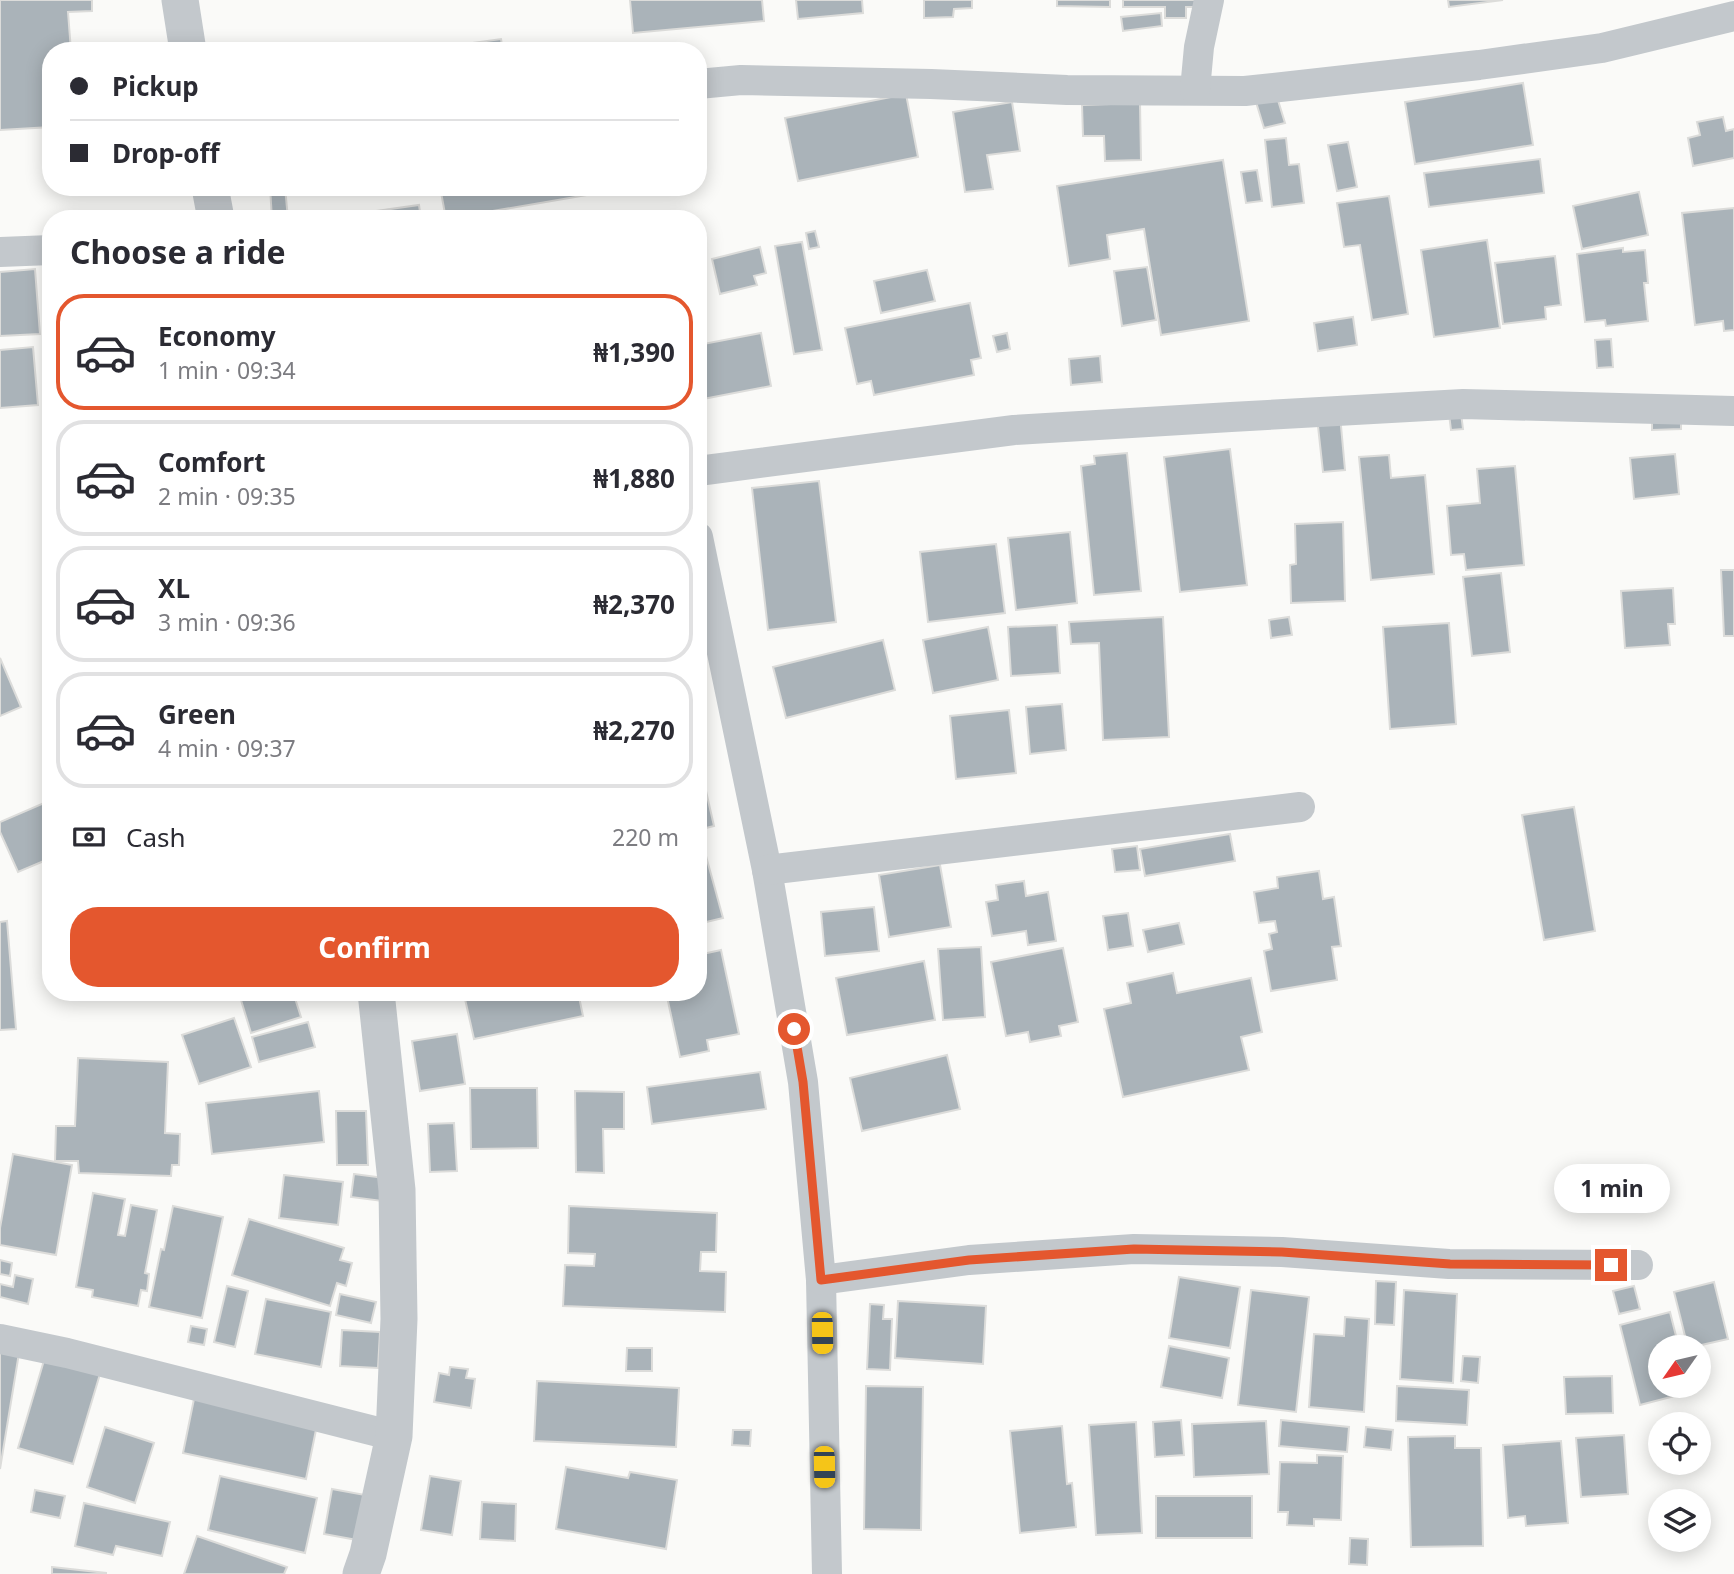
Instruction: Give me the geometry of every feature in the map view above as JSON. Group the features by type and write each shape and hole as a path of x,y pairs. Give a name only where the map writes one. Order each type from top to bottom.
{"street":[{"path":"180,0 187,42"},
{"path":"1195,90 1199,47 1209,0"},
{"path":"707,83 741,80 1067,90 1245,91 1602,48 1734,16"},
{"path":"0,252 42,250"},
{"path":"707,470 1014,429 1136,422 1463,404 1734,411"},
{"path":"707,580 767,870 803,1082 821,1280 827,1574"},
{"path":"767,870 1300,807"},
{"path":"361,1574 368,1554 394,1436 399,1319 397,1190 377,1001"},
{"path":"821,1280 969,1260 1134,1249 1282,1252 1450,1264 1638,1265"},
{"path":"0,1339 67,1353 394,1436"}],"building":[{"path":"0,0 92,0 92,11 68,12 70,42 42,42 42,128 0,130"},
{"path":"630,0 762,0 764,21 633,33"},
{"path":"796,0 862,0 863,13 798,19"},
{"path":"924,0 972,0 972,8 954,9 953,17 924,18"},
{"path":"1057,0 1110,0 1110,7 1057,6"},
{"path":"1123,0 1198,0 1198,7 1186,7 1186,18 1165,18 1165,7 1123,7"},
{"path":"1448,0 1503,0 1449,7"},
{"path":"1161,13 1162,26 1123,31 1121,17"},
{"path":"501,39 502,42 479,42"},
{"path":"1523,83 1533,145 1415,164 1405,102"},
{"path":"906,94 918,157 798,181 785,118"},
{"path":"1277,97 1285,123 1264,128 1256,102"},
{"path":"1012,102 1020,151 987,155 993,189 965,192 953,112"},
{"path":"1140,103 1141,160 1105,161 1104,136 1083,136 1082,105"},
{"path":"1723,117 1726,131 1734,129 1734,158 1693,166 1688,138 1700,135 1697,122"},
{"path":"1286,138 1289,165 1299,164 1304,203 1272,207 1265,140"},
{"path":"1348,142 1357,187 1337,191 1328,145"},
{"path":"1540,159 1544,193 1429,207 1424,173"},
{"path":"1223,160 1249,321 1161,335 1144,229 1107,235 1110,259 1069,266 1057,186"},
{"path":"1257,170 1262,201 1246,203 1241,172"},
{"path":"1639,192 1648,235 1582,249 1573,206"},
{"path":"271,196 286,196 287,210 271,210"},
{"path":"442,196 581,196 499,210 444,210"},
{"path":"1389,196 1408,314 1372,320 1360,245 1344,247 1337,203"},
{"path":"419,205 420,210 384,210"},
{"path":"1734,208 1734,330 1724,331 1723,321 1695,325 1682,213"},
{"path":"815,231 819,247 809,249 806,233"},
{"path":"1487,240 1500,328 1434,337 1421,250"},
{"path":"802,242 822,350 794,354 775,246"},
{"path":"760,247 766,273 754,276 757,285 720,294 712,259"},
{"path":"1623,248 1623,252 1645,250 1648,283 1644,283 1648,321 1606,326 1605,320 1585,322 1577,254"},
{"path":"1555,256 1561,305 1545,307 1546,319 1503,324 1495,263"},
{"path":"1147,267 1156,320 1122,326 1114,271"},
{"path":"35,269 40,334 0,336 0,272"},
{"path":"927,270 935,301 881,313 874,281"},
{"path":"970,303 981,358 971,360 974,375 874,395 871,381 857,384 845,328"},
{"path":"1353,317 1357,345 1318,351 1314,323"},
{"path":"761,333 771,386 707,398 707,343"},
{"path":"1007,333 1010,349 997,352 993,336"},
{"path":"1611,339 1613,367 1597,368 1595,340"},
{"path":"33,347 38,405 0,408 0,350"},
{"path":"1100,356 1102,382 1071,385 1069,359"},
{"path":"1681,412 1681,429 1652,430 1652,413"},
{"path":"1461,413 1463,429 1451,430 1449,414"},
{"path":"1340,415 1345,470 1323,472 1317,417"},
{"path":"1230,449 1247,585 1180,592 1164,457"},
{"path":"1127,453 1141,591 1094,595 1081,466 1095,464 1094,456"},
{"path":"1675,454 1679,494 1634,499 1630,458"},
{"path":"1389,455 1391,478 1425,475 1434,574 1371,580 1359,457"},
{"path":"1515,466 1524,565 1466,570 1464,554 1451,555 1447,506 1480,503 1477,469"},
{"path":"819,481 836,622 768,630 752,488"},
{"path":"1343,522 1345,601 1291,603 1290,565 1296,564 1295,524"},
{"path":"1070,532 1077,603 1016,610 1008,538"},
{"path":"996,544 1005,613 928,622 920,552"},
{"path":"1721,570 1734,570 1734,636 1724,636"},
{"path":"1501,573 1510,652 1472,656 1463,577"},
{"path":"1673,588 1675,624 1668,624 1670,645 1625,648 1621,591"},
{"path":"1163,617 1169,737 1103,740 1099,643 1071,644 1069,622"},
{"path":"1289,617 1292,635 1271,638 1269,620"},
{"path":"1449,623 1456,724 1390,729 1383,627"},
{"path":"1057,625 1060,673 1011,676 1008,627"},
{"path":"988,627 998,680 933,693 923,640"},
{"path":"883,640 895,690 786,718 773,667"},
{"path":"0,658 21,707 0,716"},
{"path":"1062,704 1066,750 1030,754 1026,707"},
{"path":"1009,710 1016,773 956,779 950,716"},
{"path":"707,795 714,826 707,828"},
{"path":"42,804 42,862 18,872 0,832 0,822"},
{"path":"1574,807 1595,931 1544,940 1522,815"},
{"path":"1230,834 1235,861 1145,876 1140,849"},
{"path":"1137,846 1140,870 1115,872 1112,849"},
{"path":"707,860 723,918 707,922"},
{"path":"940,865 951,927 889,937 879,875"},
{"path":"1319,871 1323,899 1334,897 1341,946 1332,947 1337,980 1271,991 1264,951 1272,949 1269,934 1277,932 1275,921 1259,923 1254,892 1278,888 1277,877"},
{"path":"1024,881 1026,896 1048,892 1056,941 1028,945 1026,931 992,936 986,902 998,900 996,885"},
{"path":"874,907 879,951 825,956 821,912"},
{"path":"1128,913 1133,946 1108,950 1103,916"},
{"path":"7,921 16,1029 0,1030 0,922"},
{"path":"1179,923 1184,944 1148,952 1143,930"},
{"path":"981,947 985,1017 943,1020 938,949"},
{"path":"1063,948 1078,1022 1059,1026 1061,1036 1030,1042 1028,1032 1006,1036 991,962"},
{"path":"721,950 739,1034 707,1040 709,1051 680,1057 668,1001 707,1001 707,953"},
{"path":"924,961 935,1020 847,1035 836,978"},
{"path":"1173,973 1177,993 1251,978 1262,1032 1241,1037 1249,1070 1123,1097 1104,1009 1131,1003 1127,983"},
{"path":"241,1001 296,1001 301,1017 251,1033"},
{"path":"465,1001 580,1001 583,1016 474,1039"},
{"path":"234,1018 251,1067 199,1084 182,1035"},
{"path":"308,1022 315,1047 259,1062 252,1037"},
{"path":"457,1034 465,1084 420,1091 412,1041"},
{"path":"947,1055 960,1109 862,1131 850,1078"},
{"path":"78,1058 168,1062 165,1133 180,1134 179,1165 172,1165 171,1176 79,1173 78,1161 55,1161 56,1126 75,1126"},
{"path":"760,1072 766,1109 652,1124 647,1087"},
{"path":"470,1088 537,1088 538,1148 471,1149"},
{"path":"319,1091 324,1142 212,1154 206,1103"},
{"path":"575,1091 624,1092 624,1129 603,1129 604,1173 576,1172"},
{"path":"336,1111 366,1111 368,1165 337,1165"},
{"path":"454,1123 457,1171 430,1172 428,1124"},
{"path":"13,1154 72,1165 56,1255 0,1245 0,1228"},
{"path":"354,1174 385,1178 382,1201 351,1197"},
{"path":"284,1175 343,1182 338,1225 279,1218"},
{"path":"93,1193 125,1199 118,1235 125,1236 131,1205 157,1210 145,1273 149,1274 147,1291 141,1290 138,1306 92,1297 93,1290 76,1287"},
{"path":"173,1206 223,1217 202,1318 149,1307"},
{"path":"569,1206 717,1213 716,1252 701,1252 700,1271 726,1272 725,1312 563,1306 565,1265 594,1266 595,1254 568,1253"},
{"path":"249,1219 344,1248 340,1260 352,1263 346,1286 337,1283 330,1306 232,1275"},
{"path":"0,1260 12,1263 10,1276 0,1274"},
{"path":"15,1275 33,1279 28,1304 0,1297 0,1284 13,1287"},
{"path":"1179,1277 1240,1287 1230,1348 1169,1338"},
{"path":"1376,1281 1396,1282 1394,1325 1375,1324"},
{"path":"1714,1282 1728,1339 1712,1343 1712,1335 1685,1335 1674,1292"},
{"path":"227,1286 248,1291 235,1347 214,1342"},
{"path":"1634,1286 1640,1309 1619,1314 1613,1291"},
{"path":"1251,1290 1309,1297 1296,1412 1238,1405"},
{"path":"1404,1290 1457,1294 1453,1383 1400,1379"},
{"path":"340,1294 376,1302 371,1323 336,1315"},
{"path":"266,1299 331,1312 321,1367 255,1354"},
{"path":"898,1301 986,1306 983,1364 895,1358"},
{"path":"870,1304 884,1305 883,1319 892,1319 890,1370 867,1369"},
{"path":"1670,1312 1676,1335 1648,1335 1648,1398 1667,1398 1640,1405 1620,1325"},
{"path":"1345,1317 1369,1319 1364,1412 1309,1407 1314,1334 1344,1336"},
{"path":"191,1326 207,1329 204,1345 188,1342"},
{"path":"342,1330 380,1332 378,1368 340,1366"},
{"path":"1169,1346 1229,1358 1222,1398 1161,1387"},
{"path":"627,1348 652,1348 652,1371 626,1371"},
{"path":"0,1350 19,1353 0,1469"},
{"path":"1463,1356 1480,1357 1478,1383 1461,1381"},
{"path":"45,1357 100,1374 73,1464 18,1448"},
{"path":"450,1367 468,1369 466,1378 475,1379 471,1408 434,1402 439,1373 449,1375"},
{"path":"1612,1376 1613,1413 1566,1414 1564,1377"},
{"path":"537,1381 679,1388 676,1447 534,1441"},
{"path":"866,1386 923,1387 921,1530 864,1529"},
{"path":"1397,1386 1469,1390 1467,1425 1396,1421"},
{"path":"195,1394 318,1420 306,1479 183,1453"},
{"path":"1181,1420 1184,1455 1155,1457 1153,1422"},
{"path":"1281,1420 1349,1427 1347,1452 1279,1446"},
{"path":"1266,1421 1269,1474 1194,1477 1192,1424"},
{"path":"1136,1422 1142,1533 1096,1535 1089,1425"},
{"path":"1062,1426 1067,1484 1072,1483 1076,1527 1020,1533 1010,1431"},
{"path":"105,1427 154,1443 135,1503 87,1487"},
{"path":"1366,1427 1393,1430 1391,1450 1364,1447"},
{"path":"733,1430 751,1430 750,1446 732,1445"},
{"path":"1624,1435 1628,1494 1581,1497 1576,1438"},
{"path":"1455,1436 1455,1448 1481,1448 1483,1546 1411,1547 1408,1437"},
{"path":"1561,1441 1568,1523 1526,1526 1525,1516 1508,1518 1503,1445"},
{"path":"1317,1455 1343,1456 1341,1520 1314,1519 1314,1526 1287,1525 1288,1512 1278,1512 1280,1462 1317,1463"},
{"path":"566,1467 628,1478 630,1472 677,1480 666,1549 556,1529"},
{"path":"220,1476 317,1498 305,1553 208,1530"},
{"path":"430,1476 461,1481 452,1535 421,1530"},
{"path":"332,1489 365,1495 357,1540 324,1534"},
{"path":"35,1490 65,1496 60,1518 31,1512"},
{"path":"1156,1496 1252,1496 1252,1538 1156,1538"},
{"path":"482,1502 516,1504 515,1541 480,1539"},
{"path":"84,1503 170,1522 162,1556 116,1546 113,1555 75,1546"},
{"path":"197,1536 287,1567 284,1574 184,1574"},
{"path":"1350,1538 1368,1539 1367,1565 1349,1564"},
{"path":"52,1567 106,1573 106,1574 52,1574"}],"route":[{"path":"794,1029 803,1082 821,1280 969,1260 1134,1249 1282,1252 1450,1264 1611,1265"}]}
